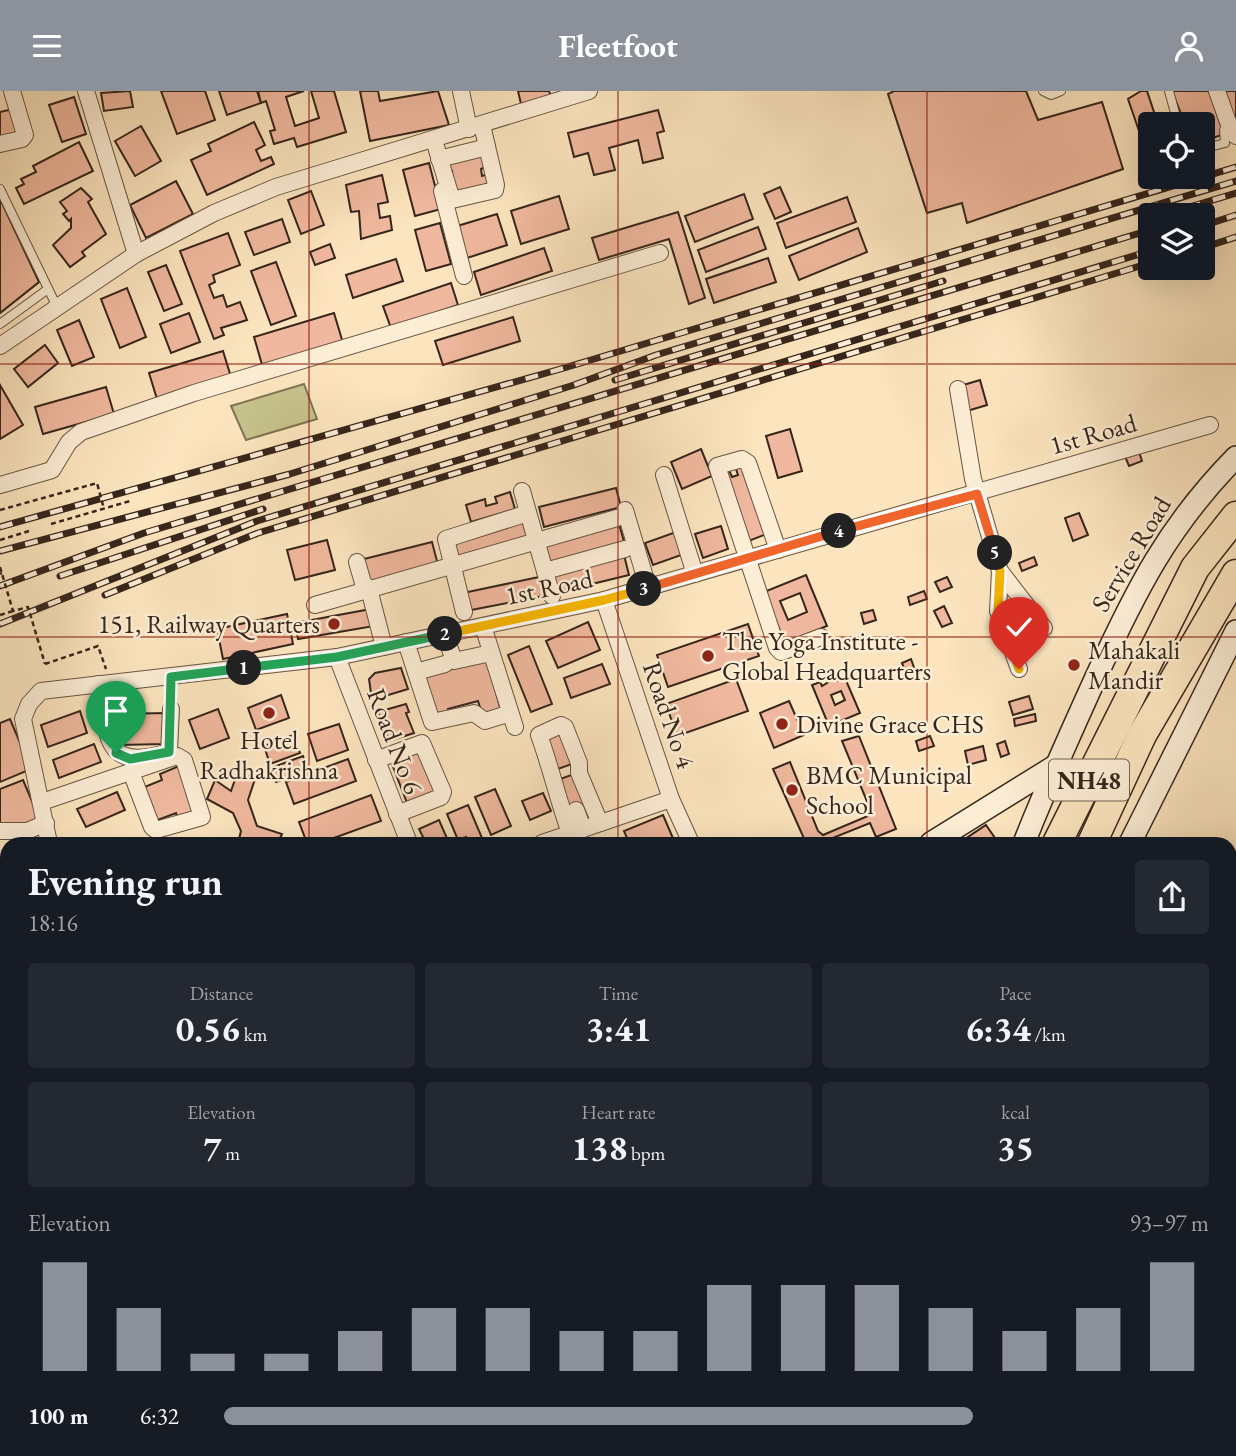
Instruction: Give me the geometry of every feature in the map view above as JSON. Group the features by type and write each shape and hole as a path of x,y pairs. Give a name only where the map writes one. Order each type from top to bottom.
{"highway":[{"name":"NH48","path":"1060,837 1195,568 1236,516"},
{"name":"NH48","path":"1095,837 1142,735 1236,574"}],"street":[{"path":"86,91 136,254"},
{"path":"431,141 450,198 454,201 497,188 487,147 461,91"},
{"path":"0,347 136,254 214,213 276,187 589,91"},
{"path":"1217,91 1232,132 1236,136"},
{"path":"0,93 9,99 24,138 0,144"},
{"path":"431,141 464,276"},
{"path":"439,159 487,147"},
{"path":"0,485 52,470 69,442 81,432 194,393 660,253"},
{"path":"958,389 977,494 1000,571 998,611 1019,669"},
{"name":"1st Road","path":"48,837 23,719 29,703 41,691 337,657 604,600 695,574 745,551 775,542 977,494 1210,425"},
{"name":"Service Road","path":"1026,837 1055,766 1140,582 1200,493 1236,457"},
{"path":"775,542 748,463 743,459 719,465 716,468 776,647 781,652 821,637"},
{"path":"664,475 695,574"},
{"path":"522,491 552,596"},
{"path":"464,613 445,542 447,537 528,513"},
{"path":"315,604 621,514 648,587"},
{"path":"545,571 625,549"},
{"path":"358,562 363,583 369,589 384,647"},
{"path":"1000,571 1044,628"},
{"name":"Road No 4","path":"604,600 671,799 688,837"},
{"path":"406,642 435,724 474,713 482,721 512,720 483,626"},
{"path":"1133,837 1236,631"},
{"path":"445,634 454,661 491,653"},
{"name":"Road No 6","path":"337,657 381,758 402,813 408,837"},
{"path":"416,672 445,664"},
{"path":"98,684 112,747 122,757 130,759 169,752 171,709"},
{"path":"577,831 550,777 551,768 539,735 541,732 564,725 579,773 600,823"},
{"path":"381,758 422,744 443,792 441,797 402,813"},
{"path":"42,802 131,772 181,757 202,817 156,830 152,827 131,772"},
{"path":"550,777 579,766"},
{"path":"941,837 1055,766"},
{"path":"562,837 671,799"},
{"path":"576,810 577,831"},
{"path":"0,831 27,831 46,823"}],"lane":[{"path":"1043,91 1048,95 1061,91"},
{"path":"1169,91 1175,112"},
{"path":"1210,91 1227,141 1215,145"},
{"path":"0,189 57,307"},
{"path":"0,324 48,289"}],"path":[{"path":"0,510 97,483 104,509"},
{"path":"51,524 130,501"},
{"path":"0,540 29,531"},
{"path":"0,567 13,611"},
{"path":"0,615 28,607 45,664 98,646 106,667"}],"shaded area":[{"path":"304,384 317,419 246,440 231,406"}],"building":[{"path":"130,91 133,107 104,111 101,93"},
{"path":"161,91 205,91 215,120 177,134"},
{"path":"219,91 257,91 261,103 227,115"},
{"path":"258,91 304,91 286,97 295,126 319,118 311,91 334,91 346,132 297,147 294,138 274,144 270,131 275,130 266,101 261,103"},
{"path":"360,91 378,91 380,101 438,91 449,125 370,141"},
{"path":"518,91 549,91 551,96 521,104"},
{"path":"894,91 1026,91 1038,120 1102,102 1123,169 967,223 962,203 927,213 888,94"},
{"path":"1141,91 1147,91 1154,112 1138,112 1138,128 1128,99"},
{"path":"1172,91 1209,91 1224,134 1215,137 1215,112 1180,112"},
{"path":"1223,91 1236,91 1236,127"},
{"path":"74,97 86,134 62,142 49,105"},
{"path":"13,109 20,132 0,137 0,112"},
{"path":"658,110 664,131 657,133 663,158 643,163 638,140 609,148 615,170 594,175 588,153 574,157 568,133"},
{"path":"254,122 265,145 256,150 261,161 271,157 274,164 207,195 191,160 211,151 208,144"},
{"path":"141,126 161,161 135,176 115,141"},
{"path":"79,142 93,171 24,204 16,188 24,184 21,179 36,172 33,166"},
{"path":"482,153 485,167 481,169 482,176 488,174 491,188 453,198 452,171 446,173 444,163"},
{"path":"429,163 441,209 415,216 403,170"},
{"path":"382,175 388,202 378,204 380,218 390,216 392,230 361,239 359,211 351,212 346,185"},
{"path":"176,181 193,214 146,238 130,205"},
{"path":"780,187 791,212 775,219 764,194"},
{"path":"81,188 92,199 88,202 106,234 82,252 85,256 70,267 53,245 71,228 71,219 69,221 63,214 67,211 60,202"},
{"path":"311,191 324,225 301,234 288,200"},
{"path":"744,194 753,219 695,242 685,216"},
{"path":"559,196 569,229 521,244 511,211"},
{"path":"847,197 856,222 786,248 777,223"},
{"path":"0,199 39,282 0,313"},
{"path":"0,199 39,282 0,313"},
{"path":"678,212 705,298 689,304 669,239 599,260 592,238"},
{"path":"497,214 507,245 464,259 454,227"},
{"path":"282,219 290,242 254,255 245,232"},
{"path":"440,223 451,264 426,271 415,230"},
{"path":"758,227 766,249 706,272 698,250"},
{"path":"858,228 867,252 799,280 789,256"},
{"path":"228,233 240,265 213,275 215,282 209,285 214,298 223,295 227,307 240,302 247,320 221,328 224,335 214,339 180,251"},
{"path":"330,244 335,258 315,265 310,252"},
{"path":"544,248 552,271 481,295 474,272"},
{"path":"768,258 776,282 714,303 706,279"},
{"path":"396,259 403,281 353,298 346,275"},
{"path":"276,262 296,316 271,325 251,271"},
{"path":"166,265 182,304 164,311 148,272"},
{"path":"451,283 458,305 391,328 383,306"},
{"path":"127,288 146,337 120,348 101,299"},
{"path":"189,313 200,342 171,353 160,324"},
{"path":"334,313 343,343 263,368 254,337"},
{"path":"513,317 520,341 443,365 435,341"},
{"path":"79,320 94,357 72,366 57,330"},
{"path":"45,345 58,363 28,387 14,369"},
{"path":"223,351 231,377 157,399 149,373"},
{"path":"980,380 987,405 967,411 960,386"},
{"path":"0,385 23,425 0,439"},
{"path":"106,387 114,414 43,434 35,407"},
{"path":"790,429 802,471 778,478 766,436"},
{"path":"701,449 712,476 682,489 671,462"},
{"path":"1138,449 1142,461 1129,466 1124,454"},
{"path":"743,466 769,533 746,542 720,473 729,470 732,477 738,475 736,469"},
{"path":"616,488 621,507 544,527 539,507"},
{"path":"510,492 515,509 471,522 466,505 485,499 486,506 497,503 495,497"},
{"path":"1079,513 1088,535 1073,541 1065,518"},
{"path":"522,520 528,539 455,562 449,542"},
{"path":"619,524 625,545 550,566 544,545"},
{"path":"721,526 728,549 703,558 695,534"},
{"path":"676,532 684,554 653,565 645,543"},
{"path":"327,540 335,570 295,580 287,550"},
{"path":"432,542 438,565 366,583 360,560"},
{"path":"624,555 629,575 555,593 550,574"},
{"path":"1034,557 1037,565 1022,571 1019,563"},
{"path":"806,575 827,626 785,643 764,592","holes":["800,593 807,612 788,620 780,601"]},
{"path":"539,577 543,596 466,611 463,593"},
{"path":"947,577 952,587 940,592 935,582"},
{"path":"924,591 927,599 910,605 908,597"},
{"path":"944,606 952,623 942,627 934,611"},
{"name":"151, Railway Quarters","path":"371,609 374,626 298,639 295,623"},
{"path":"873,610 876,620 864,624 861,613"},
{"path":"287,614 293,644 223,659 217,629"},
{"path":"588,622 600,650 558,668 546,641"},
{"name":"The Yoga Institute - Global Headquarters","path":"748,624 759,656 668,687 657,655"},
{"path":"529,646 552,704 531,712 508,655"},
{"path":"487,659 501,711 483,717 478,701 448,709 450,716 434,721 422,677"},
{"path":"911,659 917,676 908,679 902,663"},
{"path":"602,664 610,684 571,698 564,678"},
{"path":"401,668 408,689 372,700 369,679 375,673"},
{"path":"835,678 836,681 845,678 860,713 829,726 812,685 820,682 822,686","holes":["841,691 845,700 835,705 831,695"]},
{"path":"736,679 748,711 677,736 666,704"},
{"name":"Hotel Radhakrishna","path":"281,695 289,718 256,730 248,708"},
{"path":"1029,696 1033,709 1013,715 1009,702"},
{"name":"Divine Grace CHS","path":"789,701 804,735 774,748 760,713"},
{"path":"406,704 409,712 406,713 414,733 389,741 378,712"},
{"path":"218,709 229,738 200,749 189,720"},
{"path":"80,711 87,733 48,747 41,725"},
{"path":"165,713 165,744 118,745 118,714"},
{"path":"1035,714 1036,721 1015,726 1014,719"},
{"path":"10,719 31,769 0,782 0,723"},
{"path":"339,724 348,750 317,761 308,734"},
{"path":"561,730 572,764 555,770 544,737"},
{"path":"293,735 300,753 270,764 264,746"},
{"name":"BMC Municipal School","path":"859,736 896,829 876,837 870,823 835,837 803,837 773,769 790,762 818,831 823,835 868,816 871,811 842,741"},
{"path":"930,736 934,746 919,751 916,741"},
{"path":"1005,741 1009,754 1001,757 997,744"},
{"path":"94,744 101,762 59,778 53,760"},
{"path":"983,746 986,760 968,765 965,751"},
{"path":"421,747 440,796 409,808 390,759"},
{"path":"303,756 308,771 276,782 271,768"},
{"path":"348,759 356,781 294,804 286,782"},
{"path":"179,766 198,815 178,820 176,813 155,821 142,788 162,780 160,774"},
{"path":"238,771 255,779 248,800 257,826 282,834 281,837 240,837 241,831 233,813 207,799 215,780 231,791"},
{"path":"574,774 586,804 565,813 552,782"},
{"path":"23,780 40,820 27,825 0,823 0,789"},
{"path":"495,789 511,826 491,835 475,797"},
{"path":"117,792 125,810 86,827 77,809"},
{"path":"543,793 551,811 530,820 522,801"},
{"path":"371,795 381,821 337,837 305,837 299,822"},
{"path":"468,805 482,837 457,837 447,814"},
{"path":"663,815 672,837 626,837 624,831"},
{"path":"439,820 446,837 423,837 419,829"},
{"path":"986,825 994,837 968,837"}],"railway":[{"path":"0,527 564,368 1236,167"},
{"path":"0,551 290,474 574,385 656,355 1236,181"},
{"path":"1203,203 1236,193"},
{"path":"1215,222 1236,215"},
{"path":"0,586 144,533 1138,234"},
{"path":"1215,244 1236,237"},
{"path":"0,624 257,521 1138,255"},
{"path":"105,595 258,533 1138,267"},
{"path":"615,380 943,281"},
{"path":"60,576 263,509"}],"place":[{"name":"151, Railway Quarters","path":"334,624"},
{"name":"The Yoga Institute - Global Headquarters","path":"708,656"},
{"name":"Mahakali Mandir","path":"1074,665"},
{"name":"Hotel Radhakrishna","path":"269,713"},
{"name":"Divine Grace CHS","path":"782,724"},
{"name":"BMC Municipal School","path":"792,790"}],"route":[{"path":"116,753 130,759 169,752 171,677 337,657 604,600 977,494 1000,571 998,611 1019,669"}]}
